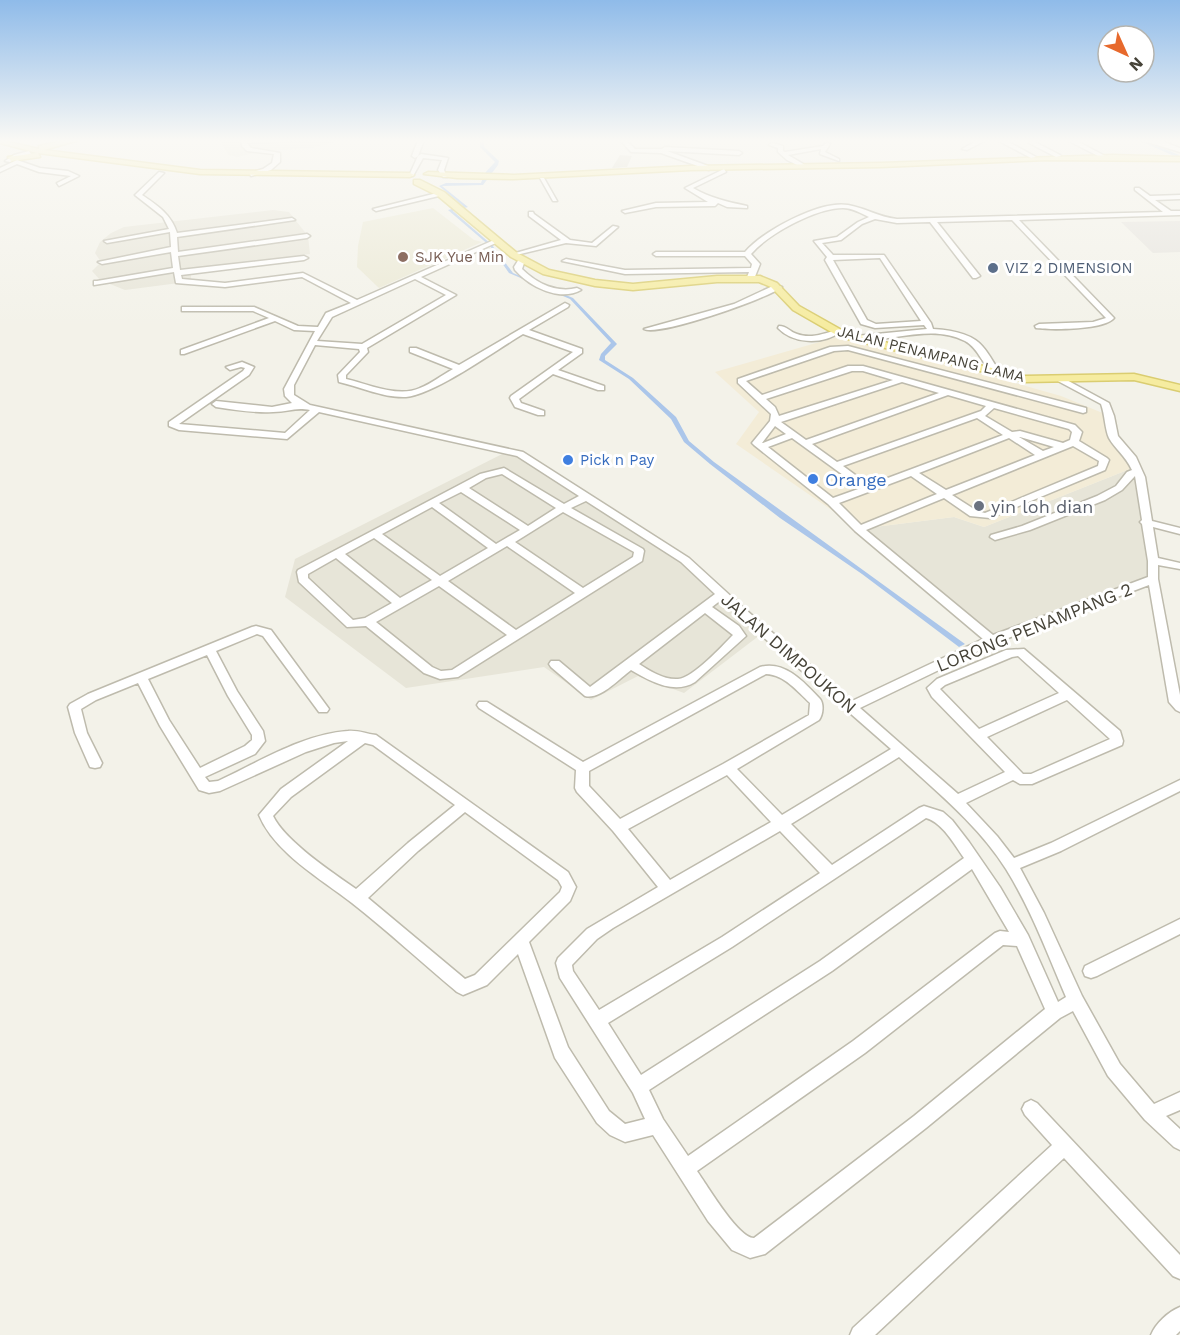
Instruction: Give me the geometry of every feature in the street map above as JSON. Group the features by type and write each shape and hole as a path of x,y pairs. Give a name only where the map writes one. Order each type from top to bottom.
{"main road":[{"name":"JALAN PENAMPANG LAMA","path":"453,202 496,241 518,257 546,272 609,285 644,286 753,274 778,287 796,308 836,332 856,338 907,351 982,363 996,372 1025,379 1134,377 1180,388"}],"street":[{"path":"149,202 165,213 172,222 179,281 218,285 303,275 355,302"},
{"path":"376,209 391,202"},
{"path":"625,211 656,205 715,204 712,202"},
{"path":"721,202 745,207"},
{"path":"1154,202 1169,213"},
{"path":"747,254 770,235 833,206 849,207 876,217 897,221 1180,213"},
{"path":"531,213 567,241"},
{"path":"876,217 858,224 838,239 817,241 831,257 830,260 864,322 875,326 927,323"},
{"path":"1014,218 1110,318 1107,321 1093,324 1039,326"},
{"path":"106,241 291,220"},
{"path":"932,220 975,276"},
{"path":"577,290 566,293 539,284 519,270 518,257 567,241 594,245 615,227"},
{"path":"102,262 307,236"},
{"path":"216,404 284,410 295,407 298,404 290,396 288,390 313,345 319,329 329,315 496,241"},
{"path":"566,261 624,272 753,274 755,262 747,254 656,254"},
{"path":"831,257 882,256 932,332"},
{"path":"97,283 177,271 304,258"},
{"path":"313,345 363,347 452,295 414,276"},
{"path":"648,329 665,328 681,323 764,296 778,287"},
{"path":"363,347 364,352 342,375 342,380 392,393 406,394 428,388 565,305"},
{"path":"185,309 254,309 297,328 319,329"},
{"path":"184,352 274,319"},
{"path":"782,328 790,335 800,338 819,337 836,332"},
{"path":"523,331 579,352 514,398 518,405 541,413"},
{"path":"856,338 932,332 970,340 981,349 982,363"},
{"path":"878,343 882,338 890,335"},
{"path":"774,421 775,414 762,398 741,381 743,379 833,349 848,348 1083,410"},
{"path":"413,350 460,369"},
{"path":"897,360 907,351"},
{"path":"230,368 242,364 250,367 238,379 172,424 179,427 287,436 317,409"},
{"path":"762,398 851,368 1072,427 1077,432 1074,442"},
{"path":"553,371 601,388"},
{"path":"901,380 774,421 757,440 761,447 832,502 859,529 991,640"},
{"path":"959,396 970,380"},
{"path":"1060,380 1105,403 1110,416 1113,437 1131,458 1137,471 1175,702 1180,707"},
{"path":"806,443 947,393"},
{"name":"JALAN DIMPOUKON","path":"298,404 520,454 679,556 900,750 956,801 992,840 1011,865 1053,947 1076,1001 1114,1070 1151,1114 1180,1141"},
{"path":"837,465 978,415 987,411 992,405"},
{"path":"978,415 1042,455"},
{"path":"774,421 869,489"},
{"path":"761,447 793,434"},
{"path":"832,502 1010,435 1020,434 1062,446"},
{"path":"859,529 944,495 1042,455 1062,446 1074,442 1104,460 1102,468 986,516 974,514 944,495 913,472"},
{"path":"368,622 428,670 440,675 454,674 638,559 639,551 563,508 504,471 483,476 461,487 307,569 301,575 351,624 368,622 508,542 563,508 582,495"},
{"path":"996,537 1026,528 1101,498 1119,488 1130,474 1137,471"},
{"path":"461,487 527,530"},
{"path":"432,503 496,549"},
{"path":"1145,522 1180,531"},
{"path":"375,534 515,635"},
{"path":"508,542 584,594"},
{"path":"338,554 399,603"},
{"path":"1153,561 1180,566"},
{"name":"LORONG PENAMPANG 2","path":"850,707 991,640 1153,579"},
{"path":"555,664 589,693 598,689 722,594"},
{"path":"629,664 648,675 670,682 687,682 740,636 735,629 704,607"},
{"path":"95,763 81,733 74,707 92,696 256,630 265,631 323,709"},
{"path":"197,775 250,750 259,741 258,734 232,693 210,650"},
{"path":"1020,652 1068,694 1115,734 1117,741 1026,781 1014,774 979,735 936,694 933,688 951,678 1020,652"},
{"path":"583,768 764,670 773,669 780,672 799,684 816,702 815,717 728,768 618,827"},
{"path":"141,678 164,723 201,784 209,788 330,738 350,736 376,740 563,876 569,887 564,896 481,980 463,987 273,830 266,820 266,815 286,793 362,738"},
{"path":"979,735 1068,694"},
{"path":"483,705 583,768"},
{"path":"900,750 592,934 564,963 566,973 639,1087 657,1125 715,1214 739,1243 750,1248 758,1247 920,1122 1054,1012 1076,1001"},
{"path":"583,768 582,788 618,827 668,889"},
{"path":"728,768 830,873"},
{"path":"956,801 1014,774"},
{"path":"1011,865 1056,847 1179,786"},
{"path":"357,898 465,804"},
{"path":"596,1021 727,942 924,812 938,816 947,824 999,895 1023,940 1054,1012"},
{"path":"639,1087 826,966 974,860"},
{"path":"1091,971 1180,926"},
{"path":"684,1169 859,1047 1000,938 1023,940"},
{"path":"520,939 561,1052 603,1117 616,1129 625,1133 657,1125"},
{"path":"1151,1114 1180,1101"},
{"path":"1031,1109 1180,1269"},
{"path":"860,1335 1065,1146"},
{"path":"1161,1335 1180,1317"}],"shaded area":[{"name":"SJK Yue Min","path":"433,208 474,240 482,242 379,288 357,267 363,222"},
{"path":"273,210 289,212 308,236 310,254 191,269 191,279 179,283 125,290 100,280 92,271 101,262 95,253 100,242 111,233 124,227"},
{"path":"1180,221 1180,252 1153,253 1121,222"},
{"path":"844,335 1061,396 1110,416 1113,437 1135,467 984,527 954,517 859,529 736,444 759,412 715,372"},
{"path":"512,449 680,560 760,635 684,693 638,676 591,700 544,667 406,688 285,597 295,559"},
{"path":"1135,467 1153,579 991,640 859,529 954,517 984,527"}],"water":[{"path":"459,202 468,207 453,211 492,245 513,273 573,298 617,344 605,356 605,360 633,378 676,417 689,441 714,462 965,644 959,647 862,574 780,518 684,442 671,419 629,379 599,360 601,354 611,343 570,299 509,273 490,246 448,210 463,206"}],"place":[{"name":"SJK Yue Min","path":"403,257"},
{"name":"VIZ 2 DIMENSION","path":"993,268"},
{"name":"Pick n Pay","path":"568,460"},
{"name":"Orange","path":"813,479"},
{"name":"yin loh dian","path":"979,506"}]}
